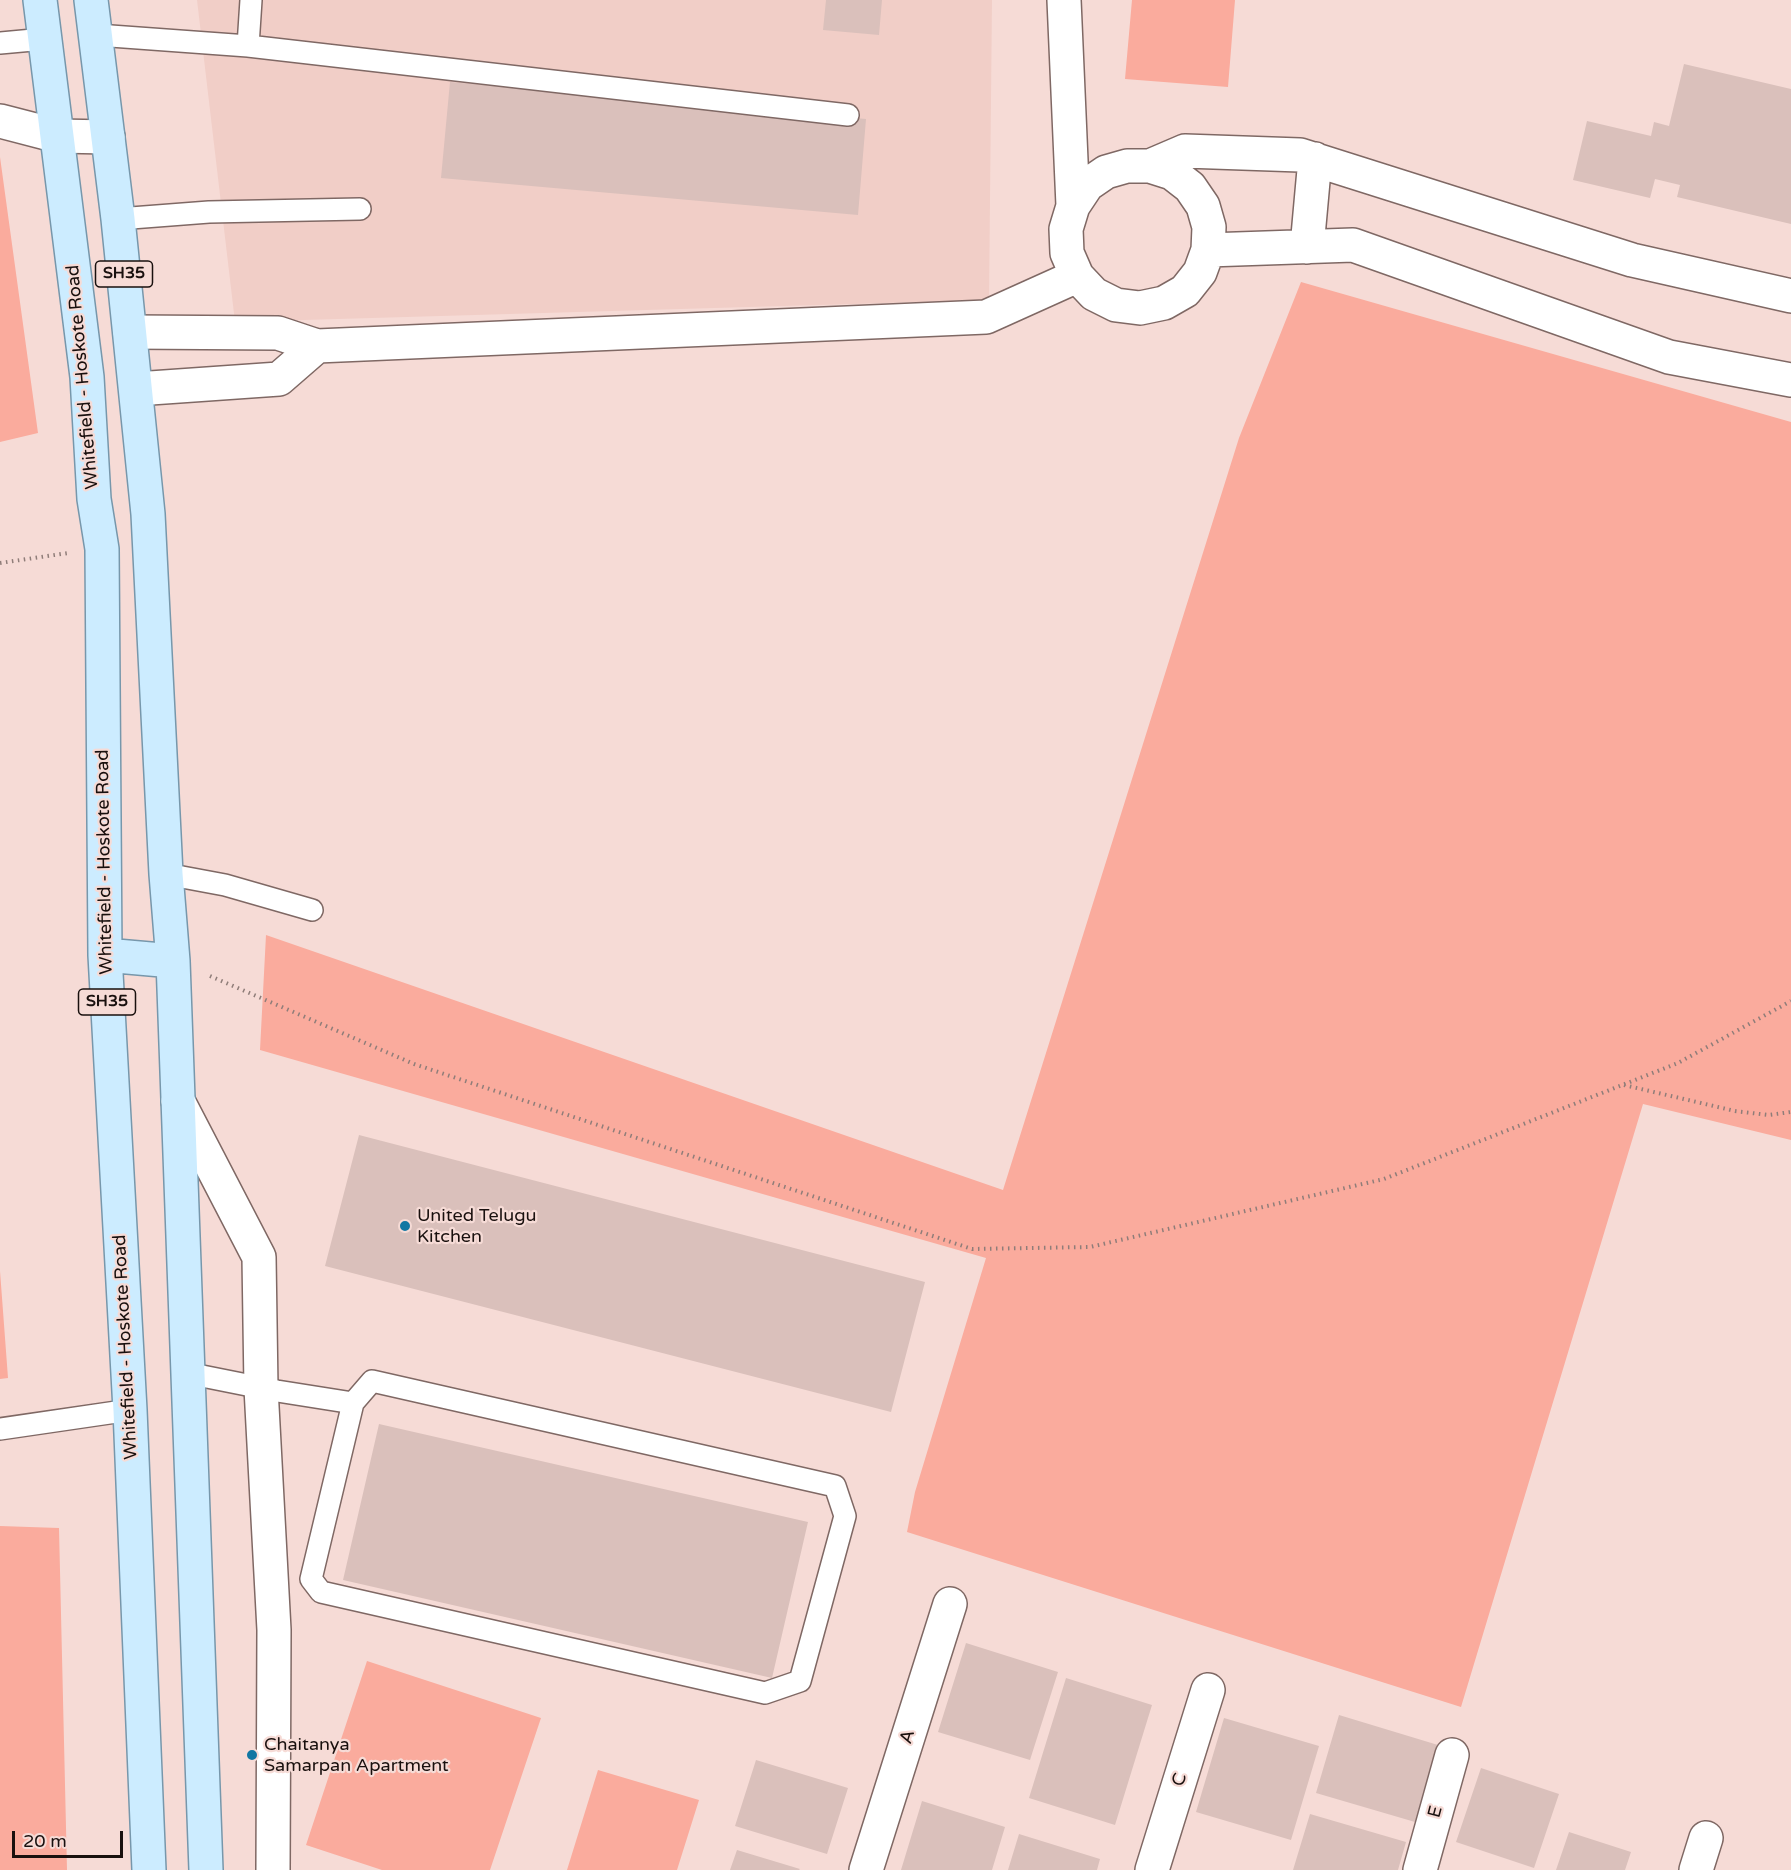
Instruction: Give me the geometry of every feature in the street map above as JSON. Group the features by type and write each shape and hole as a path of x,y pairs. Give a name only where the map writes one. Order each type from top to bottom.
{"main road":[{"name":"Whitefield - Hoskote Road","path":"40,0 87,377 94,499 102,549 105,955 130,1410 149,1870"},
{"name":"SH35","path":"91,0 118,219 148,514 166,874 173,961 206,1870"},
{"path":"105,955 173,961"}],"street":[{"path":"1064,0 1072,206 1066,229 1067,253 1077,276 1094,294 1116,305 1140,308 1164,303 1185,291 1200,272 1208,250 1209,227 1203,206 1190,187 1172,173 1150,166 1127,166 1106,172 1087,185 1072,206"},
{"path":"0,121 58,136 108,137"},
{"path":"1150,166 1185,151 1300,155 1632,260 1791,296"},
{"path":"1308,247 1314,159"},
{"path":"1208,250 1353,245 1669,357 1791,380"},
{"path":"130,332 278,333 317,346 986,317 1077,276"},
{"path":"136,389 279,379 317,346"},
{"path":"178,1101 259,1257 261,1388 274,1630 273,1870"},
{"name":"A","path":"866,1870 950,1604"},
{"name":"C","path":"1152,1870 1208,1690"},
{"name":"E","path":"1420,1870 1452,1755"},
{"path":"1696,1870 1706,1838"}],"lane":[{"path":"248,46 251,0"},
{"path":"97,35 248,46 848,115"},
{"path":"0,42 44,39"},
{"path":"118,219 219,212 360,209"},
{"path":"166,874 225,885 312,910"},
{"path":"187,1373 353,1403"},
{"path":"372,1381 835,1486 845,1516 800,1682 765,1693 321,1592 311,1578 353,1403 372,1381"},
{"path":"0,1429 130,1410"}],"path":[{"path":"0,563 102,549"},
{"path":"173,961 414,1064 972,1249 1090,1247 1384,1179 1678,1063 1791,1001"},
{"path":"1622,1084 1735,1111 1768,1115 1791,1112"}],"shaded area":[{"path":"197,0 992,0 989,300 235,322"},
{"path":"1132,0 1235,0 1228,87 1125,79"},
{"path":"0,157 38,433 0,442"},
{"path":"1301,282 1791,422 1791,1140 1643,1104 1461,1707 907,1532 915,1492 986,1258 260,1050 266,935 1003,1190 1239,438"},
{"path":"0,1271 8,1378 0,1379"},
{"path":"0,1526 59,1528 67,1870 0,1870"},
{"path":"367,1661 541,1718 490,1870 382,1870 306,1845"},
{"path":"598,1770 699,1800 677,1870 567,1870"}],"building":[{"path":"826,0 882,0 879,35 823,30"},
{"path":"1684,64 1791,89 1791,224 1677,197 1680,185 1655,179 1650,198 1573,180 1587,121 1651,136 1654,122 1669,126"},
{"path":"450,82 866,119 858,215 441,178"},
{"path":"359,1135 925,1282 891,1412 325,1266"},
{"path":"379,1424 808,1522 772,1678 343,1580"},
{"path":"966,1643 1058,1672 1030,1760 938,1732"},
{"path":"1066,1678 1152,1705 1115,1825 1029,1798"},
{"path":"1339,1715 1438,1745 1415,1822 1316,1793"},
{"path":"1224,1718 1319,1746 1291,1840 1196,1812"},
{"path":"756,1760 848,1788 827,1854 735,1826"},
{"path":"1481,1768 1559,1794 1534,1868 1456,1842"},
{"path":"922,1801 1005,1827 992,1870 901,1870"},
{"path":"1310,1814 1406,1842 1398,1870 1293,1870"},
{"path":"1569,1832 1631,1852 1625,1870 1556,1870"},
{"path":"1019,1834 1100,1859 1097,1870 1008,1870"},
{"path":"737,1850 800,1869 730,1870"}],"place":[{"name":"United Telugu Kitchen","path":"405,1226"},
{"name":"Chaitanya Samarpan Apartment","path":"252,1755"}]}
